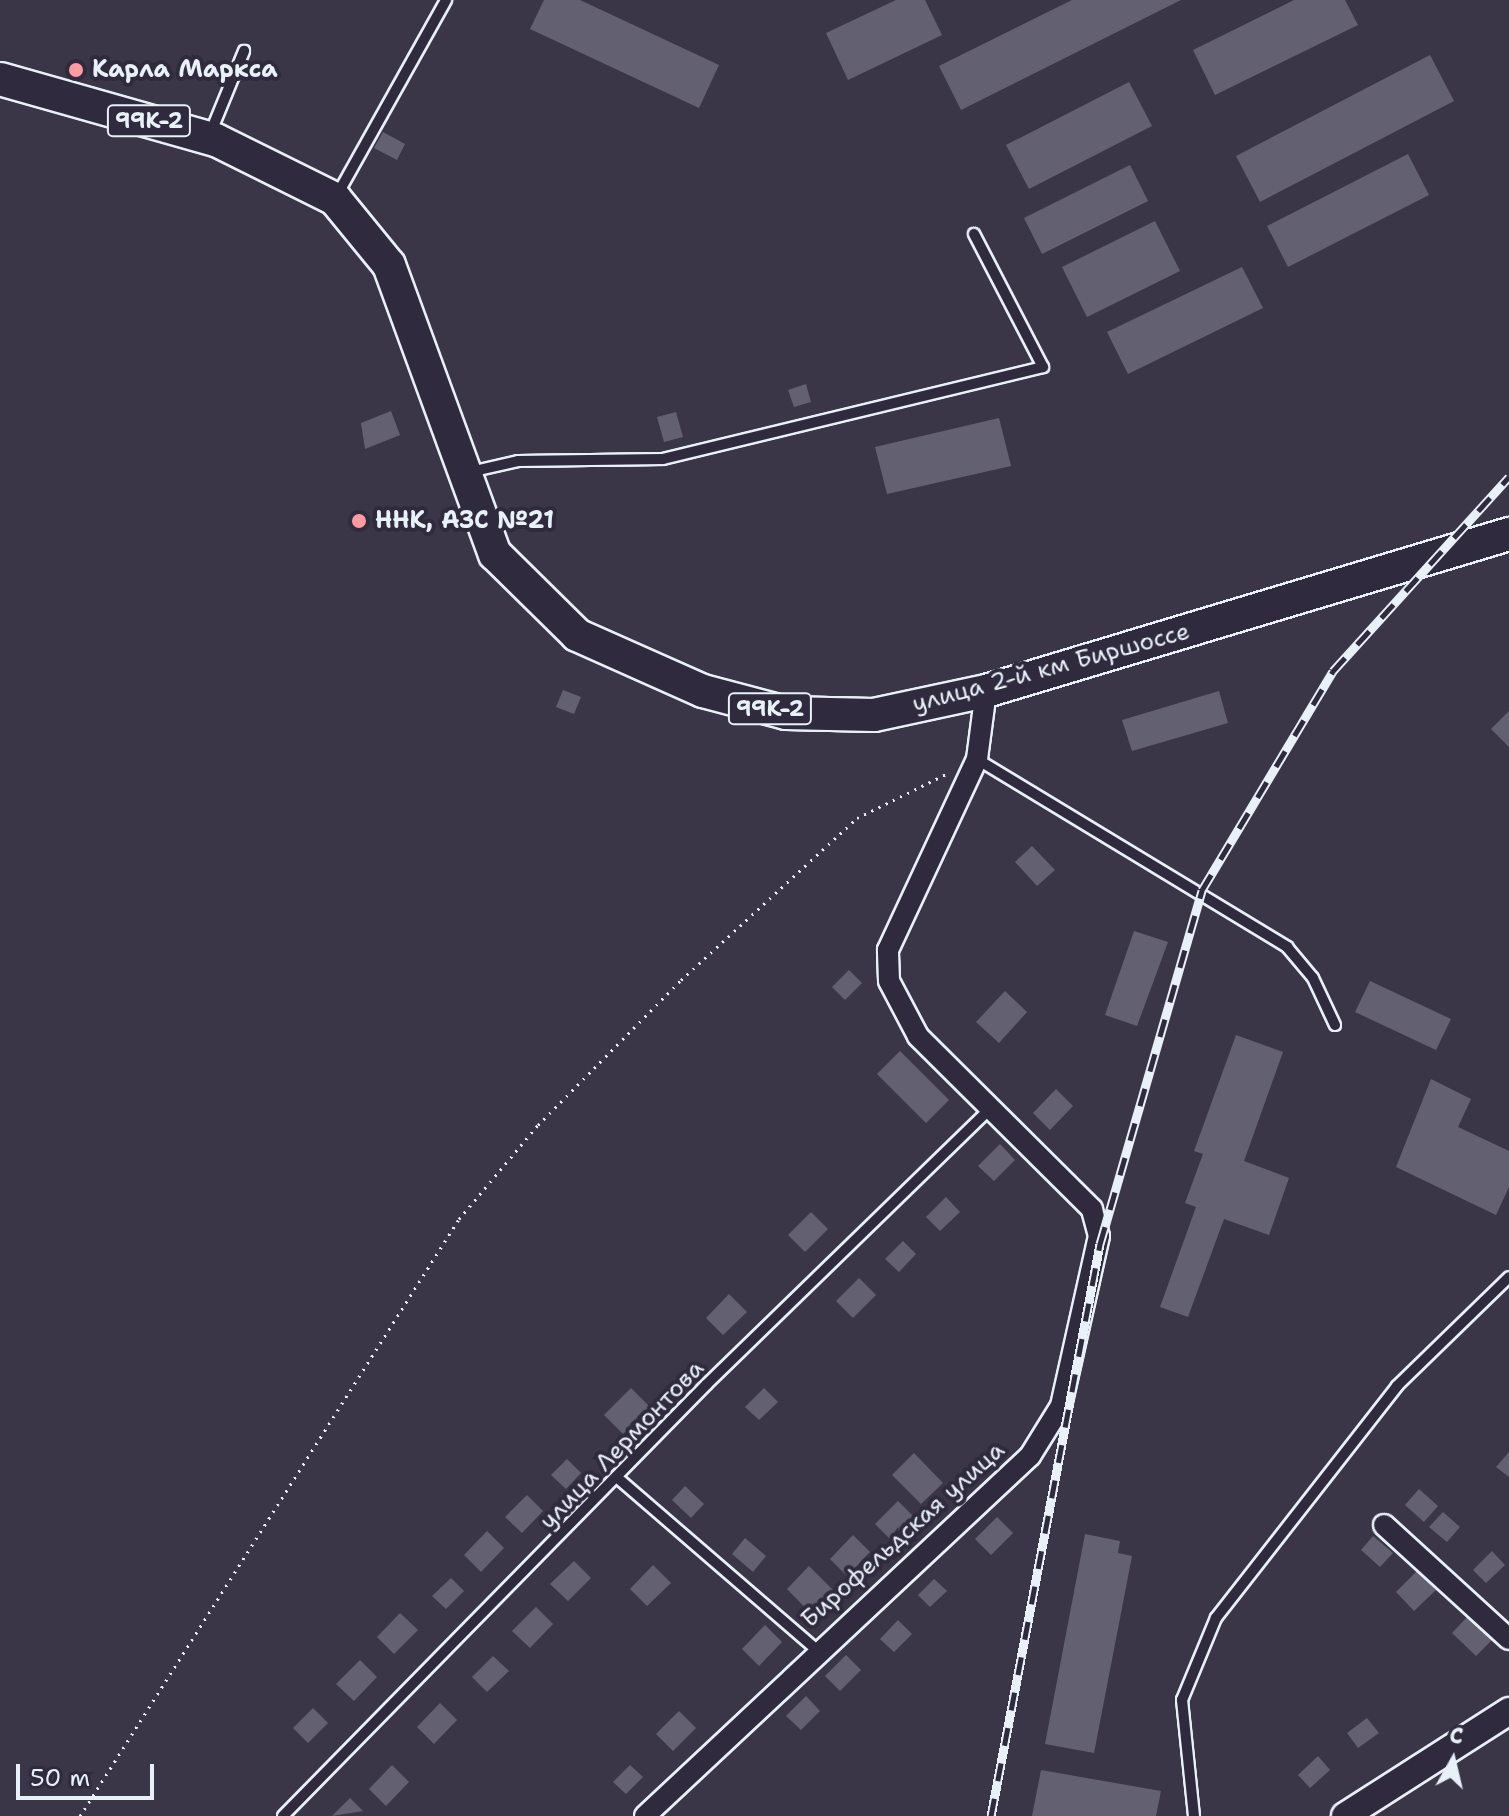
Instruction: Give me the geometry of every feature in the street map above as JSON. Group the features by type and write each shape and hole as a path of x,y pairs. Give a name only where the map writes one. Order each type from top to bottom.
{"main road":[{"name":"99К-2","path":"0,79 209,138"},
{"name":"улица 2-й км Биршоссе","path":"209,138 294,173 335,199 389,265 460,474 495,554 577,635 703,691 786,713 874,715 986,691 1509,534"}],"street":[{"path":"986,691 977,759 888,950 889,981 918,1036 993,1106"},
{"name":"Бирофельдская улица","path":"645,1816 816,1649 1030,1456 1061,1406 1099,1236 1092,1209 993,1106"},
{"path":"1384,1525 1509,1639"},
{"path":"1345,1816 1509,1711"}],"lane":[{"path":"335,199 446,0"},
{"path":"209,138 220,95 244,51"},
{"path":"460,474 518,461 663,459 1043,367 974,234"},
{"path":"977,759 1287,947 1313,978 1335,1025"},
{"name":"улица Лермонтова","path":"283,1816 620,1480 707,1384 993,1106"},
{"path":"1194,1816 1182,1700 1216,1618 1397,1386 1509,1277"},
{"path":"620,1480 816,1649"}],"path":[{"path":"80,1816 459,1219 538,1125 857,818 977,759"}],"building":[{"path":"544,0 580,0 719,65 699,108 530,29"},
{"path":"896,0 925,0 942,35 848,80 826,33"},
{"path":"1072,0 1181,0 961,110 939,66"},
{"path":"1294,0 1345,0 1358,25 1215,95 1193,50"},
{"path":"1430,55 1454,101 1260,202 1236,156"},
{"path":"1129,82 1152,126 1029,189 1006,145"},
{"path":"383,132 405,144 397,160 374,148"},
{"path":"1408,154 1429,195 1288,267 1267,226"},
{"path":"1130,165 1148,201 1042,254 1024,218"},
{"path":"1155,221 1180,271 1087,317 1062,267"},
{"path":"1242,267 1263,308 1128,374 1107,332"},
{"path":"806,384 811,402 794,407 788,390"},
{"path":"391,411 400,435 365,449 361,423"},
{"path":"676,412 683,437 664,442 657,417"},
{"path":"999,418 1011,466 887,494 875,447"},
{"path":"563,690 581,697 574,714 556,707"},
{"path":"1219,691 1228,723 1132,751 1122,720"},
{"path":"1509,711 1509,747 1491,729"},
{"path":"1032,846 1055,870 1037,886 1015,862"},
{"path":"1134,931 1168,942 1137,1026 1105,1015"},
{"path":"849,970 862,983 845,1000 832,987"},
{"path":"1370,981 1451,1019 1436,1050 1355,1012"},
{"path":"1005,991 1027,1012 999,1043 976,1022"},
{"path":"1236,1035 1283,1052 1244,1161 1289,1178 1269,1235 1224,1219 1188,1317 1160,1307 1196,1207 1185,1203 1203,1154 1194,1151"},
{"path":"900,1051 949,1100 926,1123 877,1074"},
{"path":"1431,1079 1471,1099 1458,1127 1509,1151 1509,1187 1496,1215 1396,1167"},
{"path":"1056,1089 1073,1106 1050,1130 1033,1113"},
{"path":"1000,1144 1015,1160 994,1181 978,1166"},
{"path":"946,1197 960,1212 940,1231 926,1217"},
{"path":"811,1212 828,1229 805,1252 788,1235"},
{"path":"903,1241 916,1254 899,1272 885,1259"},
{"path":"859,1278 876,1295 853,1318 836,1301"},
{"path":"729,1294 747,1312 723,1335 706,1318"},
{"path":"631,1388 651,1408 623,1434 604,1415"},
{"path":"764,1388 778,1402 759,1420 745,1407"},
{"path":"1509,1452 1509,1477 1496,1467"},
{"path":"914,1453 943,1483 921,1504 892,1475"},
{"path":"567,1459 581,1473 566,1489 551,1475"},
{"path":"685,1486 704,1504 691,1518 672,1500"},
{"path":"1419,1489 1438,1506 1424,1522 1405,1505"},
{"path":"527,1495 543,1511 522,1533 505,1517"},
{"path":"898,1501 915,1518 892,1541 875,1524"},
{"path":"1443,1512 1460,1527 1447,1542 1429,1527"},
{"path":"997,1517 1013,1533 991,1555 975,1539"},
{"path":"487,1531 504,1548 481,1572 464,1555"},
{"path":"1085,1534 1120,1541 1118,1553 1132,1556 1094,1753 1045,1744"},
{"path":"853,1535 870,1552 847,1576 830,1559"},
{"path":"1373,1536 1393,1553 1380,1567 1361,1550"},
{"path":"745,1538 766,1556 753,1572 732,1554"},
{"path":"1492,1551 1505,1565 1486,1583 1473,1570"},
{"path":"574,1561 591,1578 568,1601 550,1584"},
{"path":"653,1565 671,1583 647,1606 630,1589"},
{"path":"809,1566 840,1597 817,1620 787,1589"},
{"path":"1417,1571 1436,1590 1414,1611 1396,1592"},
{"path":"451,1578 464,1591 446,1609 432,1596"},
{"path":"934,1579 947,1591 930,1607 918,1595"},
{"path":"536,1607 553,1624 530,1648 512,1631"},
{"path":"400,1613 418,1630 394,1654 377,1637"},
{"path":"1469,1615 1493,1639 1476,1656 1452,1633"},
{"path":"898,1620 912,1634 894,1652 880,1639"},
{"path":"765,1625 782,1642 759,1666 742,1649"},
{"path":"846,1655 861,1670 840,1691 825,1676"},
{"path":"493,1656 509,1671 487,1692 472,1677"},
{"path":"360,1660 377,1677 354,1701 336,1684"},
{"path":"806,1696 820,1711 801,1730 786,1716"},
{"path":"440,1703 457,1720 434,1744 417,1727"},
{"path":"313,1708 328,1723 308,1743 293,1728"},
{"path":"679,1711 696,1728 673,1751 656,1734"},
{"path":"1367,1718 1379,1733 1358,1748 1347,1733"},
{"path":"1318,1756 1330,1770 1310,1788 1298,1775"},
{"path":"392,1765 409,1782 386,1806 369,1789"},
{"path":"630,1765 643,1777 626,1794 613,1782"},
{"path":"1041,1770 1161,1791 1156,1816 1032,1816"},
{"path":"350,1798 363,1811 332,1816"}],"railway":[{"path":"991,1816 1100,1244 1202,890 1333,671 1509,477"}],"place":[{"name":"Карла Маркса","path":"76,70"},
{"name":"ННК, АЗС №21","path":"359,521"}]}
